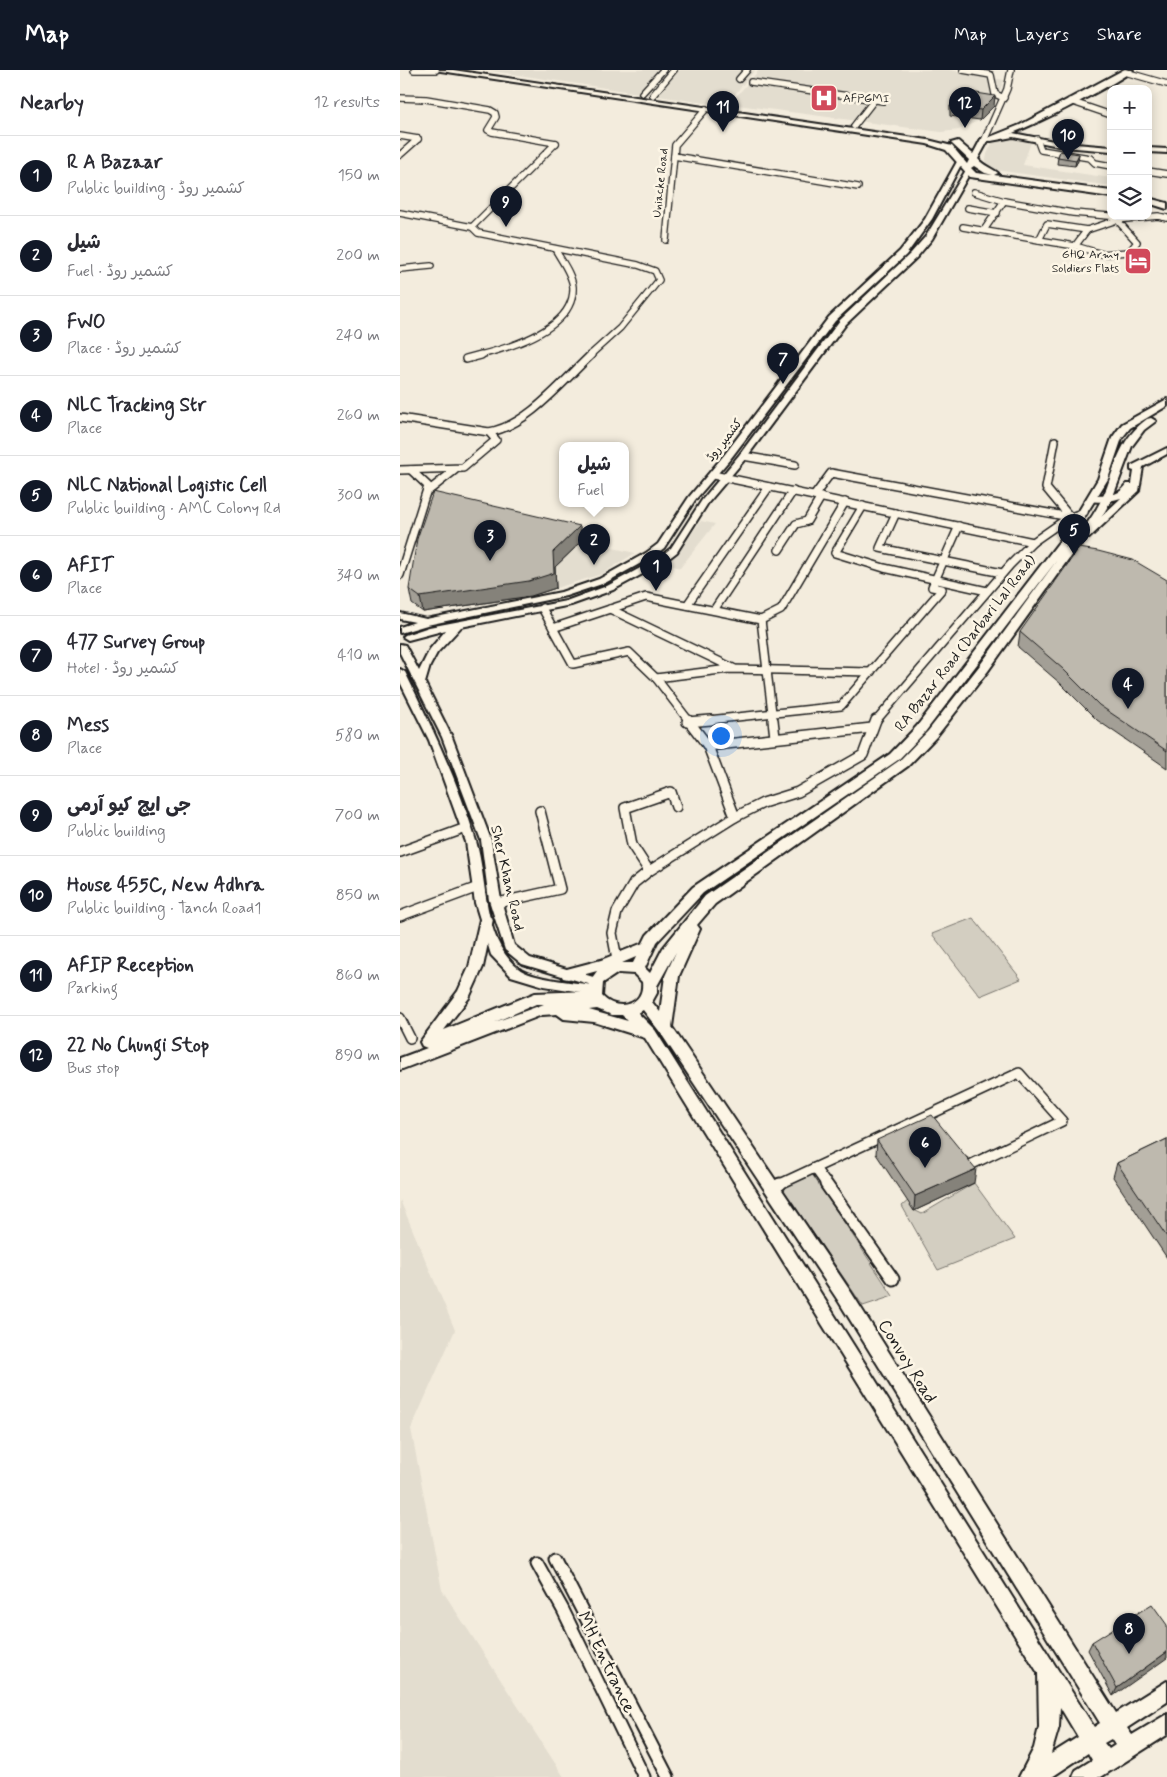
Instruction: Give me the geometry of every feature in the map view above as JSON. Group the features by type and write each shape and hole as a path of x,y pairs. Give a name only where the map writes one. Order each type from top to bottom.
{"main road":[{"path":"437,70 642,93 938,144 950,148 961,159 968,171 976,175 1107,193"},
{"path":"479,70 706,109 854,126 942,139 959,145 980,168 990,173 1107,189"},
{"path":"965,150 1023,127 1127,71"},
{"name":"کشمیر روڈ","path":"968,171 984,141"},
{"name":"کشمیر روڈ","path":"961,159 965,150"},
{"path":"1152,197 1167,201"},
{"path":"1152,201 1167,206"},
{"name":"RA Bazar Road (Darbari Lal Road)","path":"637,969 652,939 698,890 894,757 927,721 1070,535 1092,499 1102,479 1117,438 1126,426 1167,402"},
{"name":"RA Bazar Road (Darbari Lal Road)","path":"651,984 668,952 710,900 904,763 932,734 1074,551 1107,499 1130,437 1142,425 1167,412"},
{"path":"541,1010 594,1016 657,1031 672,976 701,912"},
{"path":"425,1045 464,994 476,967 486,919"},
{"path":"400,1064 541,1010 596,993 605,972 617,963 648,947"},
{"path":"568,974 617,963 637,969 646,975 651,984 650,994 644,1002 626,1010 612,1010 596,993"},
{"path":"400,1055 535,998 596,993"},
{"name":"Convoy Road","path":"644,1002 657,1031 1105,1762"},
{"name":"Convoy Road","path":"626,1010 657,1031 772,1188 845,1297 1128,1748"},
{"path":"1028,1777 1040,1760 1048,1737 1052,1710 1047,1669"},
{"path":"1034,1777 1167,1691"},
{"path":"1083,1777 1167,1724"}],"street":[{"path":"414,70 437,70"},
{"path":"642,93 663,70"},
{"path":"653,95 674,70"},
{"path":"739,79 747,70"},
{"path":"963,70 991,75 995,94 1004,98"},
{"name":"کشمیر روڈ","path":"984,141 988,126 1004,98 1011,81 1011,70"},
{"path":"1127,71 1167,84"},
{"path":"751,82 883,101"},
{"path":"400,98 426,99 490,110 495,113 496,117 488,130 556,143 472,227"},
{"path":"854,126 875,100"},
{"path":"1070,101 1107,114"},
{"name":"Uniacke Road","path":"666,240 675,145 706,109"},
{"path":"984,141 1013,135 1064,145 1107,149"},
{"path":"400,136 418,139 400,155"},
{"path":"1037,139 1039,149 1041,150 1090,158 1095,163 1107,165"},
{"path":"1152,150 1167,151"},
{"path":"674,156 858,188"},
{"name":"کشمیر روڈ","path":"403,632 425,622 563,594 602,581 649,555 661,546 692,500 728,456 832,319 903,253 928,219 961,159"},
{"name":"کشمیر روڈ","path":"403,632 458,624 568,602 610,588 660,561 674,550 705,502 742,457 844,322 929,237 968,171"},
{"path":"1152,172 1167,174"},
{"path":"974,192 1004,202 1054,211 1107,215"},
{"path":"984,230 1004,202"},
{"path":"968,208 996,213"},
{"path":"1039,240 1054,211"},
{"path":"400,213 472,227 478,233 638,265 655,271 659,280 620,328 522,419 489,432 400,418"},
{"path":"1152,217 1167,218"},
{"path":"963,227 1075,246 1102,254 1129,252 1137,242 1117,220 1087,230 1047,224"},
{"path":"1075,246 1087,230"},
{"path":"916,235 929,237"},
{"path":"466,359 498,352 539,335 571,306 574,288 555,249"},
{"path":"400,269 431,266"},
{"path":"888,267 898,270"},
{"path":"849,304 860,307"},
{"path":"777,392 788,395"},
{"path":"766,406 778,409"},
{"path":"400,470 455,470 463,468 496,440 489,432"},
{"path":"1056,442 1046,488 1070,517"},
{"path":"1092,499 1107,499 1127,492 1130,486 1131,473 1139,465 1167,451"},
{"path":"728,456 795,466"},
{"path":"1074,551 1136,490 1139,465"},
{"path":"400,575 428,486 411,470"},
{"path":"427,492 455,470"},
{"path":"778,550 796,524 807,521 817,497 831,473 1070,517"},
{"path":"713,475 1033,542"},
{"path":"687,605 769,487"},
{"path":"714,610 793,491"},
{"path":"553,628 646,596 761,620 782,610 812,555 845,502"},
{"path":"863,506 835,552 884,568 987,591"},
{"path":"617,963 612,933 617,912 634,883 649,871 735,817 763,803 798,792 863,755 869,746 872,728 878,716 1002,573 1033,542 1070,517 1084,512"},
{"path":"896,513 880,548 1002,573"},
{"path":"687,722 841,706 942,589 932,587 959,526"},
{"path":"542,608 573,664 629,652 656,678 687,722 708,746 735,817"},
{"path":"610,609 736,669"},
{"path":"400,616 425,622"},
{"path":"761,620 775,736"},
{"path":"420,684 426,662 445,636 458,624"},
{"path":"401,648 406,643 403,632"},
{"name":"Sher Khan Road","path":"401,648 447,737 486,840 496,903 509,946 526,961 568,974 596,993"},
{"path":"656,678 736,669 870,672"},
{"name":"Sher Khan Road","path":"401,676 434,740 472,842 478,887 495,952 515,973 544,982 596,993"},
{"path":"708,746 775,736 872,728"},
{"path":"649,871 632,845 625,808 671,792 676,807"},
{"path":"496,903 560,889 540,812"},
{"path":"400,852 466,828"},
{"path":"400,916 478,887"},
{"path":"400,1018 410,1038"},
{"path":"772,1188 930,1120 1019,1073 1062,1121 968,1166 956,1152"},
{"path":"815,1168 893,1279"},
{"path":"555,1558 668,1777"},
{"name":"MH Entrance","path":"537,1563 563,1610 644,1777"}],"shaded area":[{"path":"486,70 755,70 725,106"},
{"name":"AFPGMI","path":"759,70 949,70 1004,80 994,106 944,99 961,102 980,120 959,130 941,132 730,104"},
{"path":"996,135 1008,136 1009,140 1028,140 1031,142 1023,165 1107,177 1107,185 996,170 985,165 987,154"},
{"path":"701,521 715,524 680,568 668,564"},
{"path":"582,541 635,553 602,574 556,588 555,567"},
{"path":"973,918 1021,979 980,996 932,934"},
{"path":"810,1171 893,1296 863,1306 781,1186"},
{"path":"974,1183 1015,1239 938,1270 902,1206 910,1199 914,1210 922,1214"},
{"path":"400,1200 455,1330 411,1429 442,1590 564,1777 400,1777"}],"building":[{"path":"964,91 995,96 981,110 950,106"},
{"path":"1060,151 1079,154 1076,160 1058,157"},
{"path":"433,492 580,526 553,552 554,573 529,581 420,597 409,589 417,539"},
{"path":"1079,548 1133,560 1167,580 1167,751 1099,705 1063,669 1020,632"},
{"path":"932,1115 976,1169 915,1196 877,1140"},
{"path":"1167,1139 1167,1237 1117,1163"},
{"path":"1152,1604 1167,1625 1167,1652 1117,1688 1092,1642"}],"place":[{"name":"AFPGMI","path":"824,98"},
{"name":"22 No Chungi Stop","path":"965,128"},
{"name":"AFIP Reception","path":"723,132"},
{"name":"House 455C, New Adhra","path":"1068,160"},
{"name":"جی ایچ کیو آرمی","path":"506,227"},
{"name":"GHQ Army Soldiers Flats","path":"1138,261"},
{"name":"477 Survey Group","path":"783,384"},
{"name":"NLC National Logistic Cell","path":"1074,555"},
{"name":"FWO","path":"490,561"},
{"name":"شیل","path":"594,565"},
{"name":"R A Bazaar","path":"656,591"},
{"name":"NLC Tracking Str","path":"1128,709"},
{"name":"AFIT","path":"925,1168"},
{"name":"Mess","path":"1129,1654"}]}
